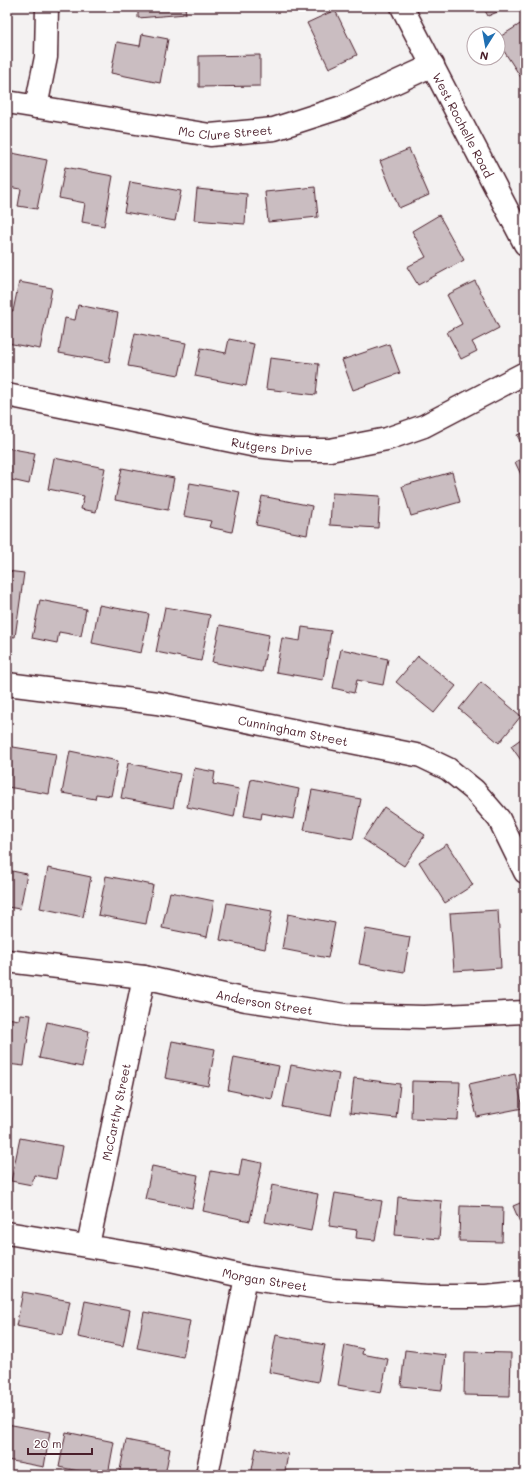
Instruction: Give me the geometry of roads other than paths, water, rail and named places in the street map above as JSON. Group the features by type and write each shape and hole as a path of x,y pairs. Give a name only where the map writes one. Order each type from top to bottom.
{"street":[{"path":"36,107 46,57 47,7"},
{"name":"West Rochelle Road","path":"402,7 525,244"},
{"name":"Mc Clure Street","path":"7,102 210,135 274,129 342,107 433,65"},
{"name":"Rutgers Drive","path":"7,395 256,446 295,450 330,450 386,439 424,426 525,373"},
{"name":"Cunningham Street","path":"7,684 157,703 421,756 448,769 474,790 499,819 525,872"},
{"name":"Anderson Street","path":"7,961 144,977 246,1000 345,1015 424,1017 525,1012"},
{"name":"McCarthy Street","path":"88,1245 144,977"},
{"name":"Morgan Street","path":"7,1233 88,1245 171,1260 246,1277 334,1290 428,1296 486,1296 525,1292"},
{"path":"207,1475 246,1277"}]}
